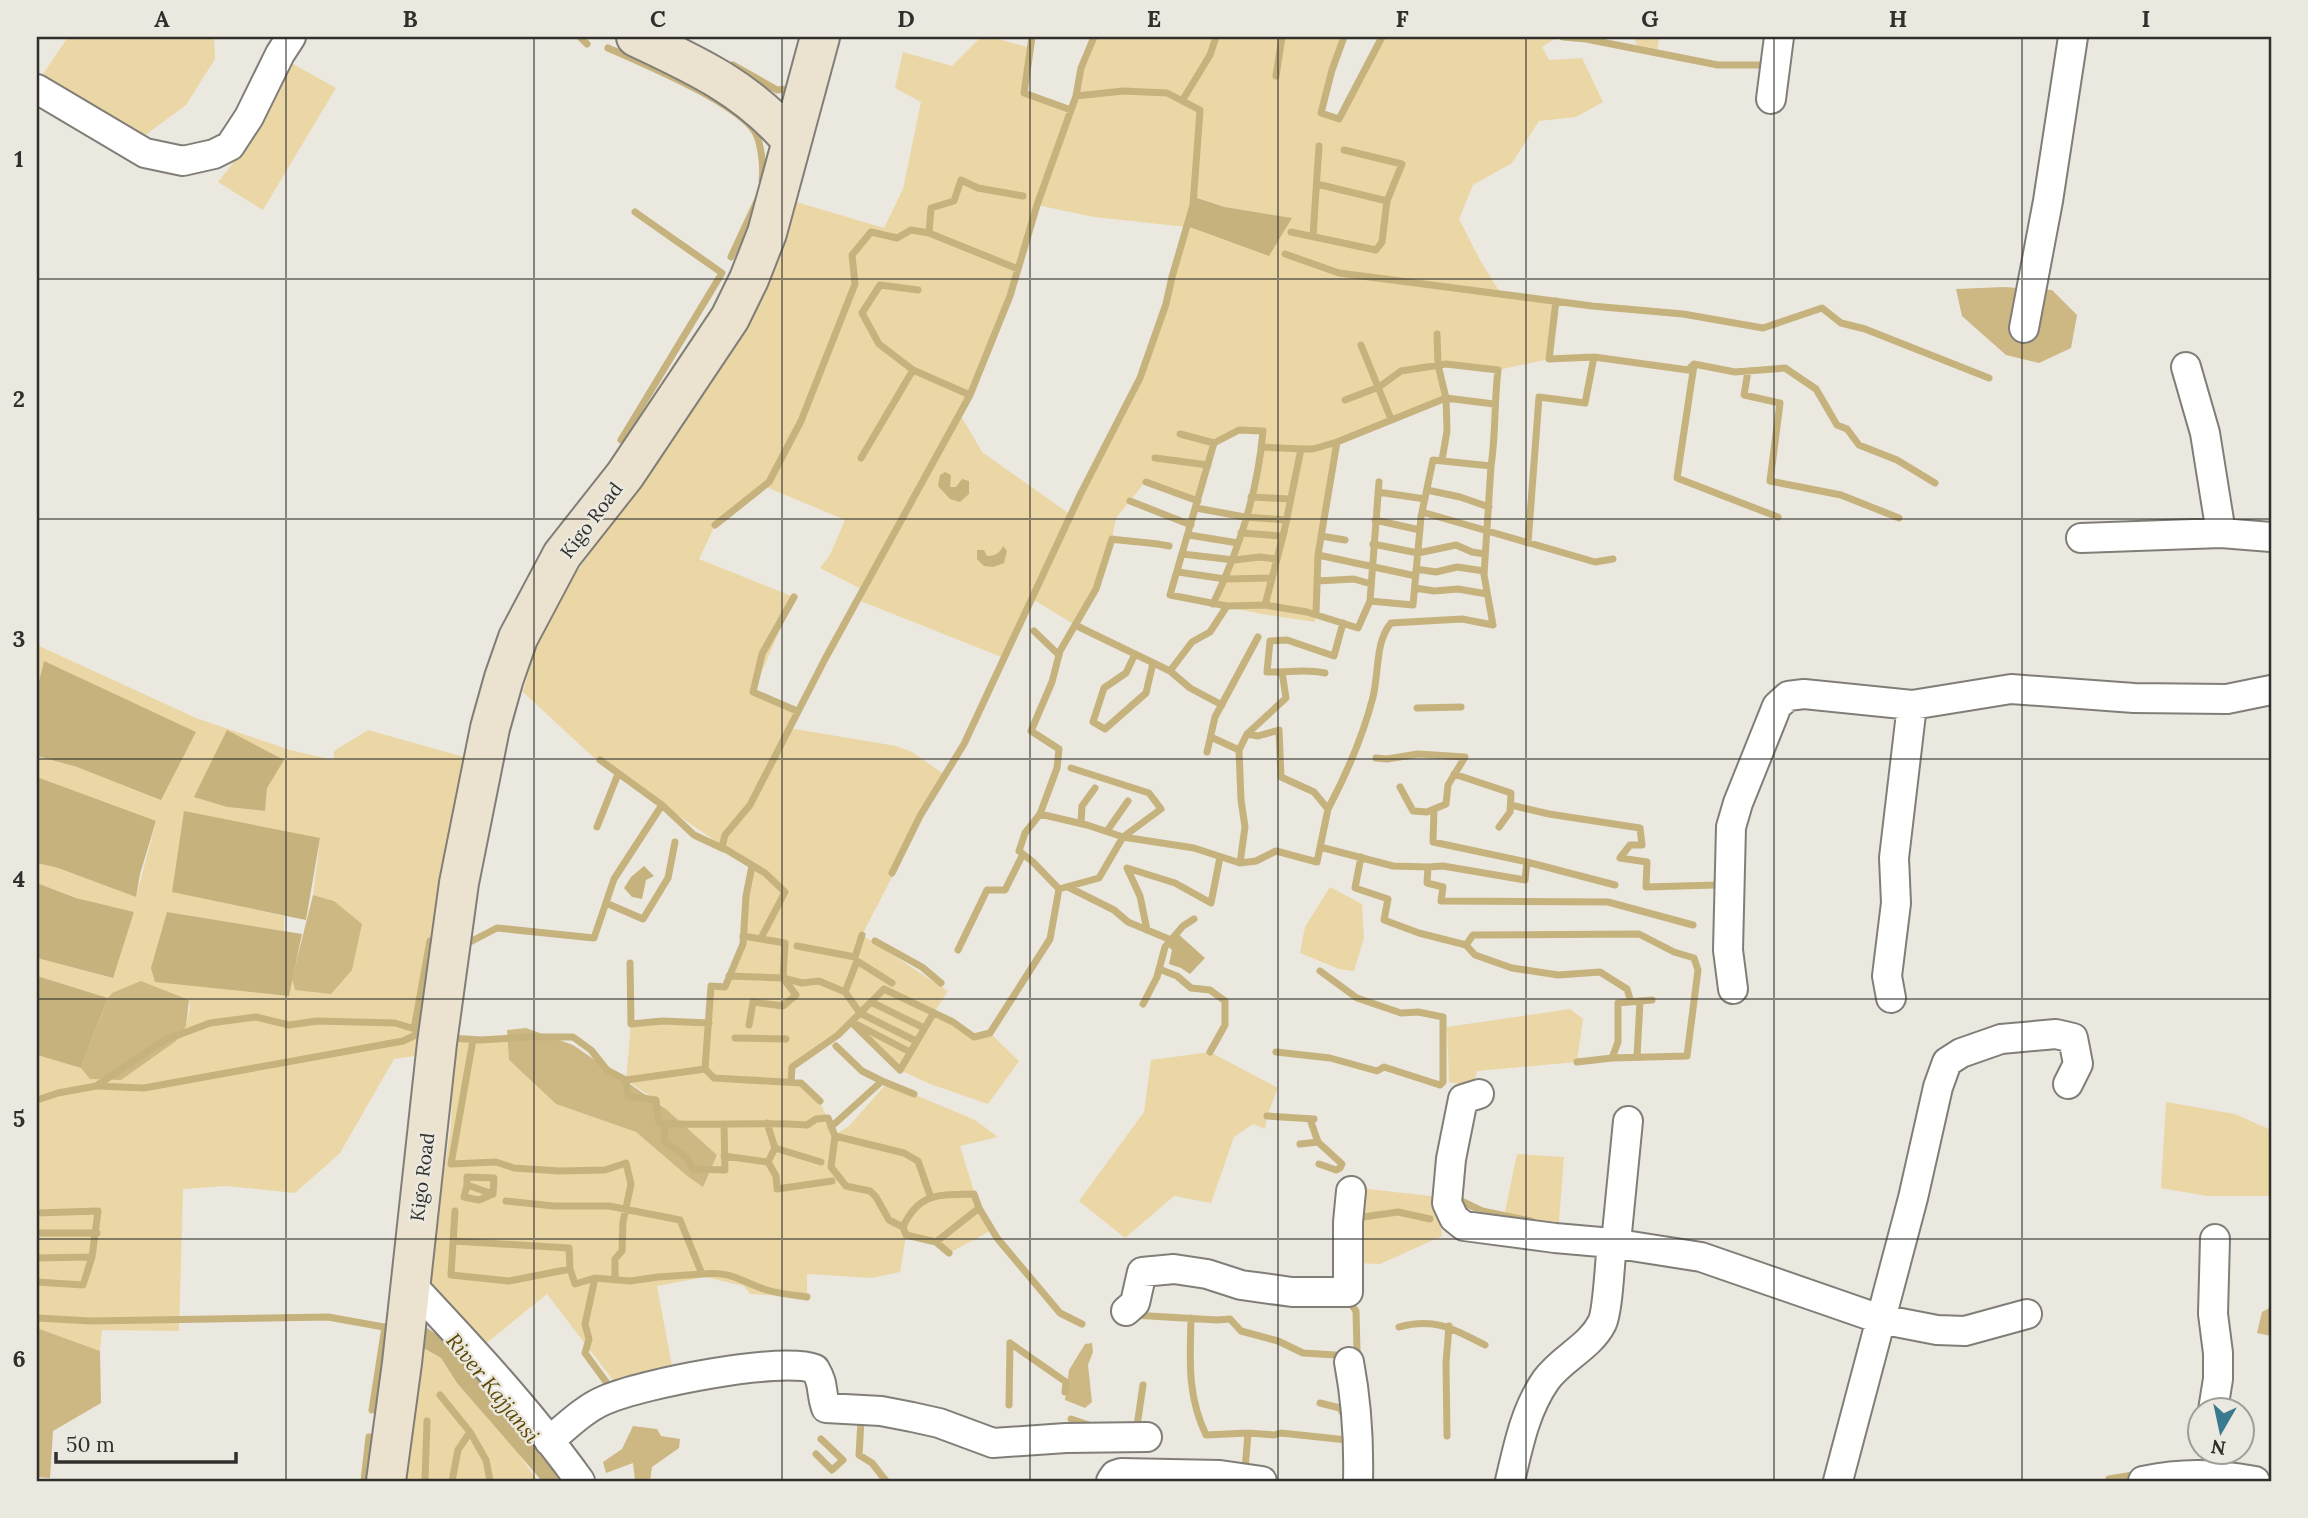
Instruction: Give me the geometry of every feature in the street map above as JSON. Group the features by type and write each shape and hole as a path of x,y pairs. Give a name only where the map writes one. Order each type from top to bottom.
{"street":[{"path":"37,89 145,153 183,161 214,154 230,146 249,117 279,54 291,37"},
{"path":"636,37 702,68 731,86 753,101 791,140"},
{"name":"Kigo Road","path":"409,1296 438,1037 459,883 486,747 504,678 518,638 562,555 625,475 730,318 767,233 820,37"},
{"path":"1771,99 1779,37"},
{"path":"2024,328 2048,201 2073,37"},
{"path":"2186,367 2205,433 2221,533"},
{"path":"2081,538 2221,533 2271,537"},
{"path":"1733,989 1728,950 1731,827 1777,706 1788,695 1804,694 1912,705 2011,689 2134,698 2227,699 2271,690"},
{"path":"1891,998 1887,976 1896,904 1894,858 1912,705"},
{"path":"1838,1481 1913,1198 1938,1087 1947,1062 1961,1053 2001,1039 2056,1034 2073,1038 2078,1064 2068,1084"},
{"path":"1479,1094 1463,1099 1451,1159 1447,1203 1454,1218 1464,1226 1614,1243 1701,1257 1880,1318 1937,1330 1965,1331 2027,1314"},
{"path":"1510,1481 1530,1409 1546,1380 1568,1356 1587,1343 1603,1321 1628,1121"},
{"path":"1126,1311 1135,1303 1142,1272 1174,1269 1207,1274 1241,1285 1292,1292 1348,1292 1351,1191"},
{"path":"2215,1239 2213,1314 2218,1366 2215,1396"},
{"path":"386,1481 409,1296"},
{"path":"409,1296 482,1360 580,1481"},
{"path":"1349,1362 1357,1401 1358,1481"},
{"path":"549,1441 604,1400 701,1376 758,1367 806,1365 816,1369 823,1383 826,1408 904,1415 939,1423 993,1443 1066,1438 1147,1437"},
{"path":"2143,1481 2196,1466"},
{"path":"2214,1466 2256,1481"},
{"path":"1111,1481 1115,1475 1121,1473 1220,1475 1262,1481"}],"shaded area":[{"path":"68,37 214,37 215,59 186,105 144,136 141,142 37,83"},
{"path":"981,37 991,37 1031,48 1025,93 1071,109 1080,74 1097,37 1344,37 1321,113 1339,119 1382,37 1558,37 1542,47 1549,60 1582,58 1603,102 1576,117 1539,121 1512,163 1473,185 1459,219 1501,294 1556,301 1549,359 1498,370 1438,365 1446,398 1324,445 1337,442 1318,555 1315,622 1213,604 1234,560 1260,463 1262,431 1239,430 1214,443 1198,501 1145,482 1116,518 1112,539 1098,579 1075,625 1031,598 1004,658 858,600 863,590 820,568 830,555 845,520 764,486 715,525 699,559 794,597 753,692 797,711 789,728 896,746 912,752 945,775 862,935 948,991 933,1014 974,1037 990,1033 1019,1061 988,1104 930,1084 900,1070 851,1022 838,1035 792,1067 791,1082 800,1084 814,1095 835,1135 849,1126 887,1083 975,1120 998,1137 960,1146 979,1208 992,1230 949,1253 936,1242 906,1235 900,1272 872,1278 807,1274 807,1297 750,1294 744,1286 705,1277 657,1286 674,1377 619,1388 547,1294 479,1349 426,1286 451,1126 453,1038 508,1038 509,1060 556,1104 636,1132 686,1175 703,1186 717,1155 656,1100 626,1080 631,1024 662,1021 709,1023 711,986 725,987 743,944 746,896 752,866 593,757 523,692 537,643 563,591 731,351 771,267 793,201 884,228 903,189 921,102 895,88 903,52 952,66","holes":["1195,197 1225,207 1291,218 1187,226","1037,205 1094,217 1187,227 1166,304 1140,378 1071,515 982,452 960,414 994,338"]},
{"path":"1633,37 1659,37 1657,54 1640,50"},
{"path":"286,60 336,88 263,210 218,182 238,157"},
{"path":"1194,197 1225,207 1292,218 1269,256 1187,226"},
{"path":"2004,287 2052,290 2077,315 2071,348 2039,363 2006,355 1962,316 1956,289"},
{"path":"945,472 951,475 950,487 956,487 962,479 969,481 969,494 960,502 950,499 938,486 940,475"},
{"path":"1003,546 1007,551 1004,563 993,567 984,566 977,559 977,550 984,550 987,556 990,556 999,552"},
{"path":"37,645 196,718 290,750 334,760 334,751 368,730 464,757 434,912 428,1024 422,1055 394,1059 340,1153 295,1193 226,1186 183,1189 179,1331 102,1330 100,1351 37,1328 37,1055 86,1071 186,1026 190,1008 189,999 112,993 108,998 37,976 37,958 112,978 134,912 76,898 37,883 37,863 136,897 156,822 37,777 37,756 77,767 44,661 37,689","holes":["267,788 264,811 227,807","320,838 313,895 334,901 295,990 292,979 289,996 167,912 284,931 284,916 172,891"]},
{"path":"44,661 196,732 161,800 77,767 37,756 37,689"},
{"path":"227,730 284,760 267,788 265,811 227,807 194,797"},
{"path":"37,777 156,821 136,897 37,863"},
{"path":"184,811 320,838 306,920 172,892"},
{"path":"644,866 654,876 646,880 642,899 632,897 624,888 631,877"},
{"path":"37,883 76,898 134,912 113,978 37,958"},
{"path":"1330,887 1362,904 1364,938 1354,971 1339,969 1300,953 1305,927"},
{"path":"313,895 334,901 362,924 352,970 331,994 295,990 292,979"},
{"path":"167,912 302,934 289,996 155,982 151,968"},
{"path":"1177,933 1205,958 1190,974 1169,964 1172,950 1167,945"},
{"path":"37,976 108,998 81,1068 37,1055"},
{"path":"141,981 189,1000 186,1026 176,1041 121,1080 90,1079 81,1068 108,998 112,993"},
{"path":"1570,1009 1583,1019 1577,1062 1477,1071 1473,1087 1449,1082 1447,1027"},
{"path":"526,1028 573,1045 666,1109 717,1155 703,1187 636,1132 556,1104 509,1060 507,1030"},
{"path":"1210,1052 1278,1088 1265,1129 1253,1124 1234,1137 1211,1203 1174,1196 1125,1238 1079,1201 1144,1112 1151,1060"},
{"path":"2166,1102 2235,1114 2271,1130 2271,1196 2207,1196 2161,1188"},
{"path":"1517,1154 1564,1157 1558,1234 1502,1226"},
{"path":"1359,1188 1439,1197 1442,1236 1380,1264 1353,1263"},
{"path":"2271,1307 2271,1336 2257,1333 2262,1312"},
{"path":"417,1321 446,1341 562,1481 542,1481 457,1383 441,1358 415,1343"},
{"path":"37,1328 100,1351 101,1403 53,1431 50,1478 37,1477"},
{"path":"415,1343 441,1358 457,1383 515,1449 538,1481 399,1481"},
{"path":"1092,1343 1093,1352 1088,1365 1092,1402 1085,1408 1065,1400 1069,1370 1085,1344"},
{"path":"633,1426 657,1429 661,1436 680,1439 679,1448 652,1467 650,1481 635,1481 633,1463 606,1473 603,1462 622,1449"}],"waterway":[{"path":"580,37 587,44"},
{"path":"1032,37 1024,93 1071,110"},
{"path":"761,938 785,892 765,873 722,847 725,835 750,805 825,659 970,395 1010,296 1037,205 1076,96 1081,68 1094,37"},
{"path":"1182,101 1210,55 1216,37"},
{"path":"1276,76 1282,37"},
{"path":"1344,37 1321,113 1339,119 1382,37"},
{"path":"1563,37 1586,39 1718,65 1768,65"},
{"path":"608,48 687,84 745,120 759,142 762,180"},
{"path":"733,65 777,90 787,89 792,84"},
{"path":"892,873 920,816 964,744 1081,493 1140,378 1166,304 1193,205 1200,110 1167,93 1123,91 1076,96"},
{"path":"1313,236 1319,146"},
{"path":"1291,232 1376,250 1382,242 1387,201 1402,164 1344,150"},
{"path":"715,525 769,482 801,421 855,284 852,255 871,232 897,238 911,230 929,233 931,208 954,201 961,180 978,188 1023,196"},
{"path":"1317,184 1387,201"},
{"path":"731,257 758,199"},
{"path":"621,440 722,273 635,212"},
{"path":"929,233 1018,269"},
{"path":"1285,254 1339,273 1592,306 1683,314 1763,328 1822,308 1841,323 1865,329 1989,378"},
{"path":"913,370 879,344 862,313 880,285 918,290"},
{"path":"1556,301 1549,359 1594,357 1688,370 1694,364 1735,372 1785,368 1816,389 1837,425 1847,429 1859,445 1897,460 1935,483"},
{"path":"1437,334 1438,365 1446,398 1447,431 1442,460"},
{"path":"1361,345 1391,419"},
{"path":"1528,543 1539,397 1585,403 1594,357"},
{"path":"1345,400 1379,387 1401,371 1446,364 1498,370 1491,466"},
{"path":"1694,365 1677,478 1778,517"},
{"path":"861,458 913,370 970,395"},
{"path":"1748,371 1744,395 1780,403 1770,481 1841,495 1899,518"},
{"path":"1337,442 1446,398 1494,404"},
{"path":"1213,604 1246,519 1257,475 1263,431 1239,430 1214,443"},
{"path":"1180,434 1214,443 1170,595 1227,606 1265,605 1307,612 1358,628 1370,601 1413,605 1421,517 1433,460 1491,466 1484,575 1493,625 1462,619 1391,623 1382,639 1373,697 1364,726 1328,809"},
{"path":"1301,449 1313,449 1337,442 1318,555 1316,614"},
{"path":"1262,447 1301,449 1265,605"},
{"path":"1155,458 1208,465"},
{"path":"1146,482 1198,501"},
{"path":"1370,601 1379,482"},
{"path":"1427,490 1489,507"},
{"path":"1378,492 1425,499"},
{"path":"1251,497 1290,499"},
{"path":"1130,501 1191,525"},
{"path":"1196,508 1245,517 1287,520"},
{"path":"1422,512 1595,562 1613,559"},
{"path":"1375,520 1420,530"},
{"path":"1241,533 1281,536"},
{"path":"1189,535 1238,543"},
{"path":"1321,536 1345,540"},
{"path":"791,1082 792,1067 838,1035 884,989 953,1022 974,1037 990,1033 1050,939 1059,889 1019,851 1025,833 1040,814 1057,768 1059,749 1031,731 1052,682 1060,651 1096,589 1112,539 1169,546"},
{"path":"1373,544 1418,553 1456,545 1485,554"},
{"path":"1182,554 1234,560 1260,557 1277,559"},
{"path":"1318,555 1416,576"},
{"path":"1416,569 1436,572 1457,567 1484,571"},
{"path":"1178,572 1225,579 1272,578"},
{"path":"1317,581 1354,579 1371,584"},
{"path":"1415,588 1434,591 1458,589 1487,594"},
{"path":"794,597 762,654 753,692 797,711"},
{"path":"1170,671 1192,642 1210,632 1227,606"},
{"path":"1325,673 1267,672 1270,641 1287,640 1334,656 1343,623"},
{"path":"1075,625 1170,671 1190,688 1222,705"},
{"path":"1034,631 1059,655"},
{"path":"1207,752 1215,717 1258,637"},
{"path":"1135,654 1126,673 1104,688 1093,722 1105,729 1146,693 1153,663"},
{"path":"1239,750 1247,734 1286,698 1282,672"},
{"path":"1417,708 1461,707"},
{"path":"1240,863 1256,861 1276,851 1317,862 1328,809 1314,792 1281,777 1279,730 1258,736 1247,734"},
{"path":"1040,814 1123,837 1194,848 1240,863 1245,827 1239,750 1213,738"},
{"path":"1376,758 1418,754 1465,757 1448,785 1446,804 1427,812 1413,811 1400,787"},
{"path":"600,760 662,805 694,835 724,849"},
{"path":"1059,889 1099,878 1123,837 1161,809 1149,793 1071,768"},
{"path":"597,827 618,774"},
{"path":"1454,774 1511,793 1510,812 1499,827"},
{"path":"1081,823 1082,806 1095,788"},
{"path":"1107,831 1128,801"},
{"path":"470,942 497,928 594,938 614,879 662,805"},
{"path":"1515,806 1640,828 1642,845 1630,845 1620,858 1647,862 1646,887 1716,885"},
{"path":"1434,809 1433,842 1527,862 1615,885"},
{"path":"606,903 643,919 668,878 675,842"},
{"path":"1320,847 1393,866 1428,867 1427,883 1443,887 1441,901 1608,902 1693,925"},
{"path":"958,950 987,890 1005,890 1023,854"},
{"path":"1147,930 1140,896 1127,868 1175,883 1211,903 1220,857"},
{"path":"1361,857 1355,888 1388,899 1384,920 1419,933 1466,945 1473,935 1639,934 1674,952 1694,958 1698,970 1687,1056 1577,1062"},
{"path":"1428,867 1443,866 1525,880 1527,862"},
{"path":"626,1080 705,1069 711,986 725,987 743,944 746,896 752,866"},
{"path":"1068,887 1114,910 1128,922 1171,940"},
{"path":"1143,1004 1157,977 1165,947 1183,926 1194,919"},
{"path":"797,946 855,957 862,935"},
{"path":"743,936 785,943 783,978 802,983 819,981 845,992"},
{"path":"414,1029 430,941"},
{"path":"875,941 922,967 941,983"},
{"path":"1466,945 1475,955 1512,968 1558,975 1600,972 1627,989 1631,1002"},
{"path":"892,983 857,961 845,992 860,1013 916,1041"},
{"path":"630,963 631,1024 662,1021 709,1023"},
{"path":"1159,969 1177,976 1191,988 1210,990 1225,1001 1225,1025 1210,1052"},
{"path":"1276,1052 1330,1058 1377,1071 1384,1067 1440,1085 1443,1082 1443,1017 1418,1012 1401,1013 1357,998 1320,971"},
{"path":"729,976 783,978 796,995 783,1006 753,1002 749,1025"},
{"path":"1612,1058 1618,1042 1618,1003 1652,1000"},
{"path":"1637,1057 1640,1001"},
{"path":"871,1002 924,1028"},
{"path":"851,1022 900,1070 933,1014"},
{"path":"37,1100 96,1086 165,1040 210,1023 256,1017 289,1025 317,1021 395,1023 428,1033"},
{"path":"858,1025 910,1052"},
{"path":"97,1086 144,1088 403,1041 422,1032"},
{"path":"450,1038 481,1040 573,1037 591,1050 607,1070 626,1080 628,1096 656,1100 659,1123 807,1125 816,1119 828,1118 835,1136 831,1167 846,1186 870,1191 889,1220 903,1227 906,1235 936,1242 949,1253"},
{"path":"735,1038 786,1039"},
{"path":"473,1040 451,1164 496,1162 514,1168 559,1171 605,1170 626,1163 631,1184 623,1222 622,1251 615,1259 615,1280"},
{"path":"831,1127 882,1081 862,1071 836,1046"},
{"path":"705,1069 714,1078 801,1083 820,1101"},
{"path":"882,1081 914,1094"},
{"path":"1267,1116 1314,1119"},
{"path":"1300,1144 1318,1142 1310,1119"},
{"path":"724,1156 768,1162 775,1148 767,1123"},
{"path":"665,1124 664,1141 686,1157 693,1169 725,1170 724,1124"},
{"path":"835,1136 904,1153 918,1161 931,1198"},
{"path":"1318,1142 1342,1164 1336,1170 1319,1164"},
{"path":"775,1148 821,1162"},
{"path":"768,1162 776,1176 777,1189 832,1181"},
{"path":"467,1185 464,1197 479,1200 493,1194 494,1178 467,1177 467,1185 493,1194"},
{"path":"903,1227 916,1207 924,1201 941,1196 974,1194 979,1208 936,1242"},
{"path":"1453,1197 1482,1211 1531,1221"},
{"path":"506,1201 554,1206 609,1206 680,1220 702,1274 722,1274 772,1291 807,1297"},
{"path":"979,1208 997,1238 1060,1313 1082,1324"},
{"path":"37,1213 98,1211 92,1257 83,1285 37,1282"},
{"path":"455,1211 451,1275 509,1281 570,1269 575,1284 595,1278 630,1281 702,1274"},
{"path":"1355,1214 1363,1217 1398,1212 1430,1219"},
{"path":"37,1233 97,1233"},
{"path":"453,1241 569,1248 570,1269"},
{"path":"37,1258 92,1257"},
{"path":"595,1278 585,1324 589,1339 585,1353 612,1390"},
{"path":"1133,1315 1230,1319 1241,1331 1278,1341 1303,1353 1352,1356 1357,1350 1356,1311 1349,1301"},
{"path":"37,1318 91,1321 328,1317 395,1329"},
{"path":"1191,1318 1190,1363 1193,1391 1206,1435 1281,1433 1347,1440 1349,1446"},
{"path":"1399,1327 1423,1323 1444,1326 1485,1345"},
{"path":"1447,1436 1446,1363 1449,1326"},
{"path":"372,1410 385,1327"},
{"path":"1010,1343 1066,1382 1065,1392"},
{"path":"1009,1405 1010,1343"},
{"path":"1133,1426 1137,1426 1143,1385"},
{"path":"440,1395 470,1432 458,1450 452,1481"},
{"path":"1320,1403 1340,1408 1345,1417"},
{"path":"1071,1419 1089,1425"},
{"path":"425,1481 427,1421"},
{"path":"861,1421 859,1455 872,1463 886,1481"},
{"path":"470,1432 486,1460 490,1481"},
{"path":"1247,1470 1248,1433"},
{"path":"364,1481 369,1437"},
{"path":"816,1454 832,1470 843,1460 821,1439"},
{"path":"2109,1479 2139,1474"}],"water label":[{"name":"River Kajjansi","path":"493,1388"}]}
